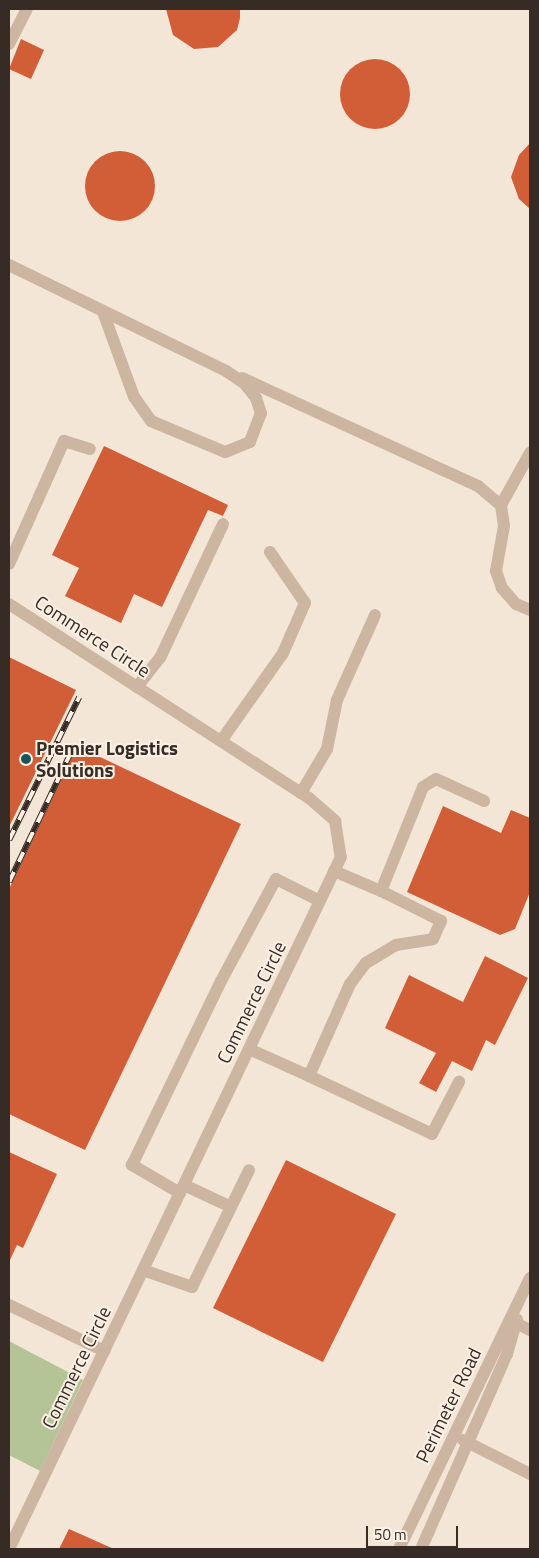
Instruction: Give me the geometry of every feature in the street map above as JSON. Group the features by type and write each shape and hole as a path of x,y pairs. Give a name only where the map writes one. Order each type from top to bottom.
{"street":[{"path":"9,44 27,9"},
{"path":"9,265 226,371 478,486 501,505"},
{"path":"103,312 144,413 151,421 225,452 250,442 260,413 256,398 226,371"},
{"path":"9,564 64,440 90,449"},
{"path":"530,453 501,505 504,526 496,570 502,588 516,604 530,610"},
{"path":"137,687 160,658 222,524"},
{"path":"221,741 283,653 305,603 270,552"},
{"name":"Commerce Circle","path":"9,604 301,793 335,821 341,857 9,1549"},
{"path":"301,793 327,749 337,700 375,616"},
{"path":"381,891 423,786 436,779 484,801"},
{"path":"309,1076 350,984 366,963 396,945 433,939 441,921 381,891 334,871"},
{"path":"231,1207 182,1189 132,1165 222,981 276,879 320,901"},
{"path":"248,1050 309,1076 432,1134 459,1082"},
{"path":"143,1270 192,1287 249,1170"},
{"path":"421,1549 507,1354 513,1322 528,1283"},
{"path":"9,1305 104,1351"},
{"path":"513,1322 530,1330"},
{"name":"Perimeter Road","path":"398,1549 513,1322"},
{"path":"454,1436 530,1474"}],"green space":[{"path":"9,1341 83,1380 40,1471 9,1455"}],"building":[{"path":"166,9 240,9 240,18 237,30 218,47 194,49 173,35"},
{"path":"21,39 44,50 31,79 9,69"},
{"path":"368,59 382,59 395,65 404,74 410,87 408,107 400,119 382,129 368,129 355,123 346,114 340,101 340,87 346,74 355,65"},
{"path":"530,143 530,209 519,199 511,177 519,155"},
{"path":"120,151 133,154 145,161 152,173 155,186 152,199 145,211 133,218 120,221 107,218 95,211 88,199 85,186 88,173 95,161 107,154"},
{"path":"104,446 228,505 223,516 208,510 162,607 134,594 121,623 65,596 79,568 52,555"},
{"name":"Premier Logistics Solutions","path":"9,657 76,690 9,827"},
{"path":"77,746 241,824 85,1150 9,1114 9,889"},
{"path":"443,806 501,833 511,810 530,818 530,892 515,929 500,935 407,892"},
{"path":"485,956 528,978 495,1045 486,1040 472,1071 452,1061 436,1092 419,1083 436,1053 385,1028 409,975 463,1002"},
{"path":"9,1152 57,1174 23,1248 17,1245 9,1262"},
{"path":"286,1160 396,1214 323,1362 213,1308"},
{"path":"69,1529 114,1549 59,1549"}],"railway":[{"path":"9,840 79,697"},
{"path":"9,882 69,756"}],"place":[{"name":"Premier Logistics Solutions","path":"26,759"}]}
